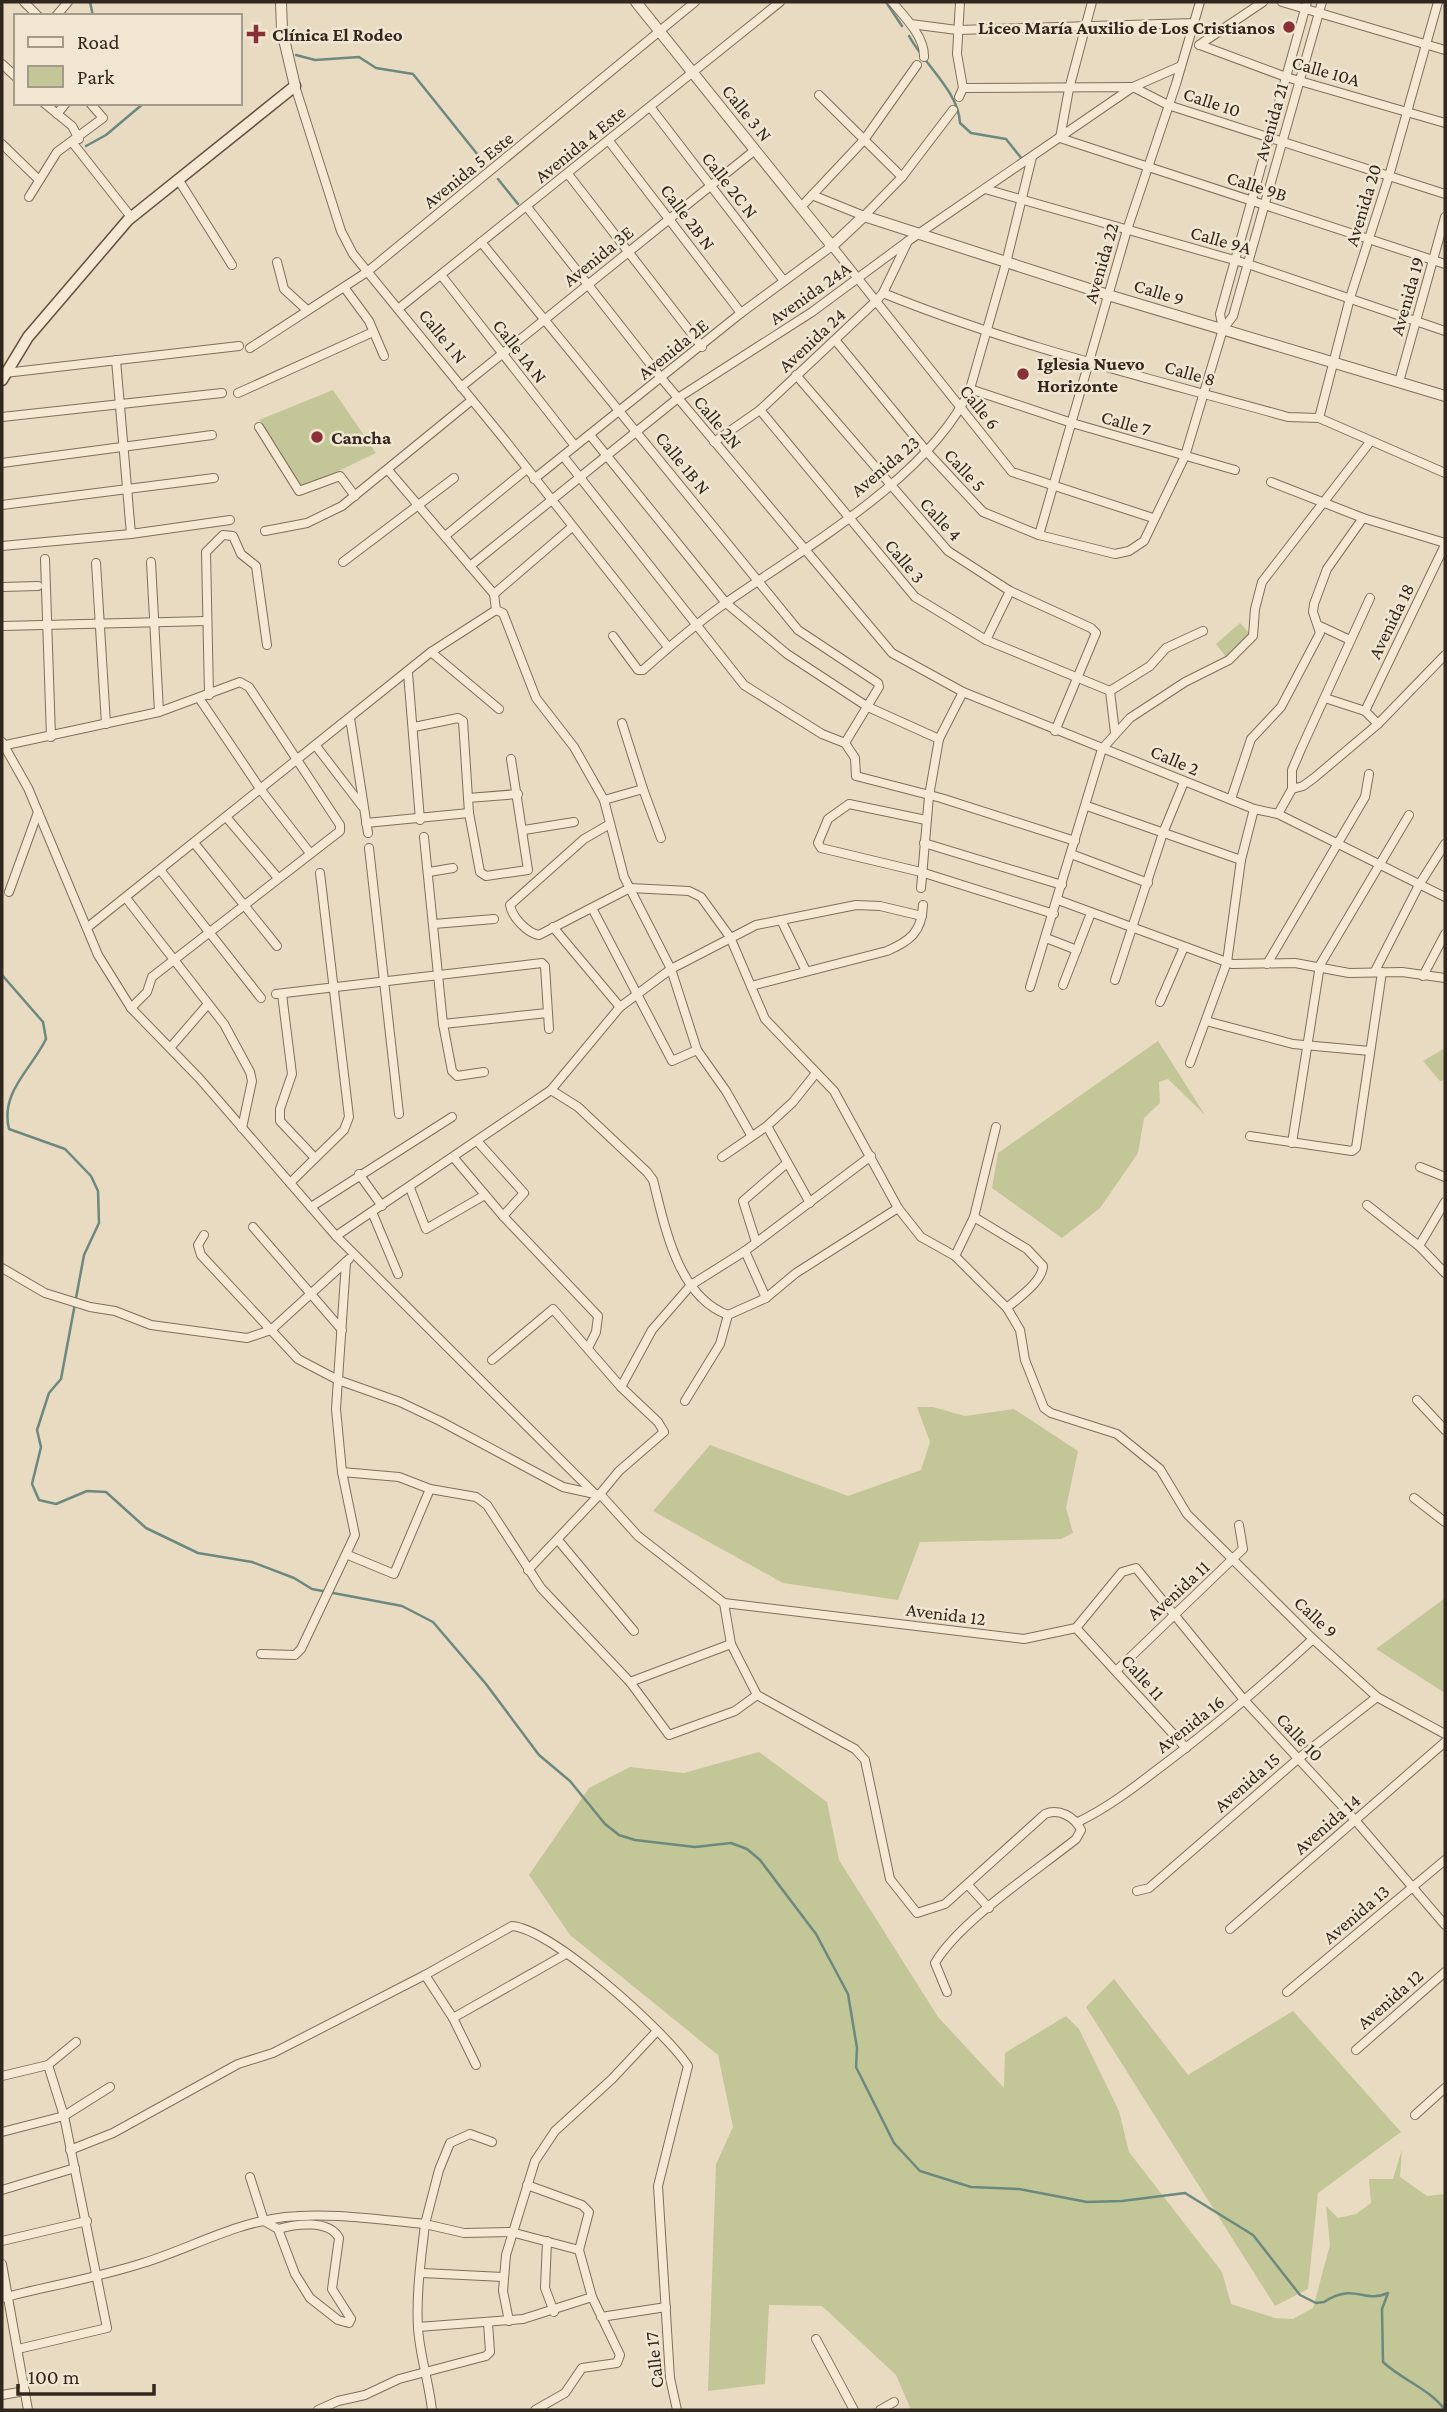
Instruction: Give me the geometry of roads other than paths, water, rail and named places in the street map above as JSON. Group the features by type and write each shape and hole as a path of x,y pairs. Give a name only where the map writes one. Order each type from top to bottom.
{"main road":[{"path":"4,377 28,337 131,217 295,86"}],"street":[{"name":"Calle 1 N","path":"281,2 282,31 295,86 341,232 352,254 472,400 668,648"},
{"name":"Calle 3 N","path":"636,2 832,246"},
{"name":"Avenida 5 Este","path":"250,348 367,272 695,2"},
{"name":"Avenida 4 Este","path":"398,309 694,74 780,2"},
{"path":"892,2 911,24 924,50 924,57"},
{"path":"957,30 960,2"},
{"path":"1060,138 1069,89 1093,2"},
{"name":"Avenida 22","path":"1039,535 1146,166 1190,42 1200,2"},
{"path":"1190,42 1200,45 1263,2"},
{"path":"1282,2 1306,5 1319,12 1445,50"},
{"name":"Avenida 21","path":"1115,554 1129,551 1144,541 1185,456 1223,329 1234,316 1322,2"},
{"name":"Avenida 20","path":"1319,418 1350,298 1390,176 1424,43 1438,2"},
{"name":"Avenida 21","path":"1223,329 1220,314 1306,5"},
{"path":"911,24 957,30 1195,23"},
{"name":"Calle 10","path":"957,30 961,93 1133,87 1168,105 1445,194"},
{"name":"Calle 10A","path":"1200,45 1286,77 1445,123"},
{"path":"2,64 13,75"},
{"path":"801,207 864,140 917,65"},
{"name":"Avenida 24A","path":"470,566 678,398 813,312 912,238 1133,87 1181,66"},
{"path":"819,95 902,177"},
{"path":"46,105 72,126 76,140 131,217"},
{"path":"57,114 64,105"},
{"path":"29,197 57,152 104,117 92,105"},
{"name":"Calle 2C N","path":"651,108 785,281"},
{"path":"832,246 902,177 953,110"},
{"name":"Calle 9B","path":"1060,138 1445,264"},
{"name":"Calle 2B N","path":"609,141 741,313"},
{"path":"2,144 39,180"},
{"name":"Avenida 3E","path":"461,387 755,150"},
{"name":"Avenida 23","path":"613,636 638,670 643,670 696,625 804,551 928,453 961,409 970,389 1006,263 1032,157"},
{"path":"568,174 702,347"},
{"path":"178,179 232,265"},
{"name":"Calle 9A","path":"985,189 1236,260 1445,331"},
{"name":"Calle 9","path":"812,195 912,238 1006,263 1445,396"},
{"name":"Calle 2N","path":"527,207 662,379 892,653"},
{"name":"Avenida 19","path":"1399,382 1445,218"},
{"name":"Avenida 24","path":"714,442 760,410 876,301 883,293 912,238"},
{"name":"Calle 1B N","path":"481,242 798,630 878,682 879,687 867,707"},
{"name":"Avenida 2E","path":"534,479 702,347 741,313 832,246"},
{"name":"Calle 6","path":"832,246 1012,472 1153,518"},
{"path":"277,262 284,289 307,310"},
{"name":"Calle 1A N","path":"440,275 575,446"},
{"path":"344,287 369,321 384,356"},
{"name":"Calle 8","path":"883,293 986,330 1089,361 1288,417 1319,418 1445,473"},
{"path":"238,393 373,332"},
{"name":"Calle 5","path":"835,341 928,453 983,512 1039,535 1115,554"},
{"path":"4,377 116,360 239,346"},
{"path":"116,360 131,534"},
{"name":"Calle 4","path":"796,375 948,551 1010,591 1091,628 1096,633 1077,679"},
{"name":"Calle 7","path":"970,389 1072,424 1235,470"},
{"path":"2,417 222,393"},
{"path":"265,531 307,523 355,496 472,400"},
{"name":"Calle 3","path":"760,410 915,597 986,640 1110,691"},
{"path":"260,427 299,491 340,476 355,496"},
{"path":"2,463 212,435"},
{"path":"590,435 726,603 787,654 867,707 939,739"},
{"path":"1030,987 1102,750 1130,718 1185,682 1229,660 1253,636 1255,609 1262,582 1370,442"},
{"path":"563,456 744,685 821,734 845,743 855,758 856,776 1074,841"},
{"path":"445,536 527,469"},
{"path":"388,470 494,594 496,610"},
{"path":"2,505 214,478"},
{"path":"343,562 454,478"},
{"path":"1271,482 1363,518 1445,544"},
{"path":"1231,799 1251,739 1281,707 1320,633 1313,608 1327,569 1363,518"},
{"path":"2,546 131,534 230,520"},
{"path":"494,594 572,527"},
{"path":"209,695 206,552 209,545 228,533 233,536 241,554 256,566 267,645"},
{"name":"Avenida 18","path":"1365,711 1445,544"},
{"path":"45,558 51,737"},
{"path":"151,562 152,623 159,712"},
{"path":"96,563 106,724"},
{"path":"2,587 38,586"},
{"path":"986,640 1010,591"},
{"path":"1278,814 1292,789 1292,770 1370,598"},
{"path":"88,927 195,844 431,652 496,610"},
{"path":"496,610 503,613 536,698 573,747 604,800 630,888 671,969 697,1050 726,1091 751,1135"},
{"path":"2,626 207,621"},
{"path":"1320,626 1350,640"},
{"path":"1115,733 1110,691 1150,666 1166,648 1203,631"},
{"path":"431,652 499,709"},
{"name":"Calle 2","path":"892,653 963,692 1055,731 1136,760 1254,809 1278,814 1445,897"},
{"path":"1292,789 1303,786 1314,778 1378,724 1445,655"},
{"path":"408,673 420,820"},
{"path":"1055,731 1077,679"},
{"path":"131,1007 147,992 152,977 341,828 244,684 240,682 159,712 51,737 4,743 38,813 98,955 131,1007 353,1255 638,1536 724,1603 731,1644 757,1695 861,1754 869,1772 890,1879 917,1913 945,1904 1045,1814 1060,1812 1078,1822 1081,1830 1076,1839 954,1937 935,1963 947,1992"},
{"path":"921,888 926,820 939,739 963,692"},
{"path":"200,698 261,790 310,853"},
{"path":"1325,698 1365,711 1378,724"},
{"path":"845,743 867,707"},
{"path":"351,718 368,833"},
{"path":"414,727 461,719 470,813 480,872 486,876 528,870 512,759"},
{"path":"622,723 661,838"},
{"path":"316,746 364,808"},
{"path":"1267,964 1336,842 1365,797 1369,774"},
{"path":"1115,980 1149,883 1163,833 1184,782"},
{"path":"604,800 643,789"},
{"path":"468,798 517,794"},
{"path":"926,820 849,804 828,819 818,843 821,848 921,872 1054,914"},
{"path":"1087,806 1241,860"},
{"path":"1190,1063 1227,962 1241,860 1254,809"},
{"path":"9,892 38,813"},
{"path":"366,823 420,820 470,813"},
{"path":"1292,1143 1320,965 1409,815"},
{"path":"227,818 278,878"},
{"path":"524,830 573,822"},
{"path":"610,824 584,839 510,905 519,921 536,936 630,888 688,891 701,897 730,937 765,1019 834,1091 898,1208 921,1237 955,1256 1007,1308 1043,1272 1043,1266 1027,1249 975,1217"},
{"path":"424,837 443,1024 454,1074 484,1072"},
{"path":"924,843 1062,885"},
{"path":"195,844 276,946"},
{"path":"1250,1136 1352,1151 1356,1148 1379,972 1419,885 1445,844"},
{"path":"369,848 400,1114"},
{"path":"1071,854 1149,883"},
{"path":"429,872 453,868"},
{"path":"161,871 261,998"},
{"path":"290,1183 344,1130 349,1117 320,873"},
{"path":"126,898 224,1024 250,1072 252,1081 242,1128"},
{"path":"1058,900 1227,962 1320,965 1349,973 1379,972 1445,978"},
{"path":"335,1236 410,1188 551,1090 620,1007 671,969 757,925 856,905 880,906 922,916"},
{"path":"751,986 887,951 908,942 915,935 923,905"},
{"path":"592,908 672,1061 697,1050"},
{"path":"1063,985 1091,913"},
{"path":"434,923 494,919"},
{"path":"781,920 806,971"},
{"path":"553,927 620,1007"},
{"path":"1423,976 1445,933"},
{"path":"1046,938 1077,950"},
{"path":"1160,1002 1184,947"},
{"path":"314,1158 280,1121 292,1073 279,994 542,963 545,966 549,1029"},
{"path":"170,1048 208,1004"},
{"path":"443,1024 547,1013"},
{"path":"1206,1021 1243,1033 1307,1045 1370,1052"},
{"path":"722,1157 767,1126 793,1102 816,1073"},
{"path":"551,1090 579,1107 640,1164 653,1180 668,1238 691,1285 714,1310 728,1315 766,1298 796,1273 898,1208"},
{"path":"311,1207 452,1117"},
{"path":"767,1126 777,1139 787,1163 810,1203"},
{"path":"955,1256 975,1217 996,1126"},
{"path":"478,1142 524,1192 503,1216"},
{"path":"621,1387 652,1330 691,1285 745,1251 871,1156"},
{"path":"454,1158 503,1216 598,1316 596,1332 588,1348"},
{"path":"756,1242 743,1202 787,1163"},
{"path":"1419,1167 1445,1177"},
{"path":"359,1174 382,1206"},
{"path":"410,1188 426,1229 485,1195"},
{"path":"1419,1246 1445,1202"},
{"path":"1367,1205 1419,1246 1445,1273"},
{"path":"372,1212 398,1274"},
{"path":"253,1227 342,1330"},
{"path":"204,1236 198,1245 201,1255 298,1359 338,1380 400,1402 564,1487 597,1494"},
{"path":"745,1251 766,1298"},
{"path":"2,1268 45,1293 90,1307 115,1311 151,1325 236,1337 256,1337 271,1330 353,1255"},
{"path":"261,1654 295,1656 301,1649 348,1555 355,1535 352,1509 342,1472 336,1409 346,1262"},
{"name":"Calle 9","path":"1007,1308 1020,1330 1025,1360 1044,1408 1051,1413 1118,1434 1160,1469 1187,1514 1313,1639 1377,1697 1445,1734"},
{"path":"492,1360 553,1309 621,1387 658,1422 664,1432 619,1471 558,1541 528,1570"},
{"path":"685,1401 720,1344 728,1315"},
{"path":"1417,1400 1445,1430"},
{"path":"342,1472 399,1477 430,1489 477,1497 486,1505 528,1570 602,1656 630,1682 669,1735 736,1711 757,1695"},
{"path":"348,1555 394,1574 430,1489"},
{"path":"1414,1498 1445,1522"},
{"name":"Avenida 11","path":"1116,1671 1233,1561 1243,1549 1239,1525"},
{"path":"558,1541 634,1631"},
{"name":"Calle 10","path":"1076,1628 1122,1572 1136,1568 1245,1701 1355,1820 1445,1925"},
{"name":"Avenida 12","path":"724,1603 1024,1639 1076,1628"},
{"name":"Calle 11","path":"1076,1628 1186,1748"},
{"name":"Avenida 16","path":"1078,1822 1102,1811 1186,1748 1245,1701 1313,1639"},
{"path":"630,1682 731,1644"},
{"name":"Avenida 15","path":"1137,1891 1149,1888 1299,1758 1377,1697"},
{"name":"Avenida 14","path":"1230,1928 1445,1742"},
{"name":"Avenida 13","path":"1287,1992 1445,1860"},
{"path":"968,1885 989,1908"},
{"path":"70,2150 113,2133 238,2064 273,2053 425,1975 512,1926 534,1933 630,2003 657,2031 612,2080 547,2139 511,2232 503,2277 509,2321"},
{"path":"453,2018 566,1954"},
{"name":"Avenida 12","path":"1356,2050 1445,1972"},
{"path":"425,1975 453,2018 477,2065"},
{"name":"Calle 17","path":"657,2031 688,2066 659,2186 670,2378 677,2410"},
{"path":"2,2076 48,2065 76,2042"},
{"path":"18,2349 107,2328 99,2277 64,2116 48,2065"},
{"path":"2,2132 64,2116 110,2087"},
{"path":"1415,2115 1445,2088"},
{"path":"432,2410 418,2327 418,2283 422,2273 425,2224 439,2170 450,2143 470,2134 492,2142"},
{"path":"2,2190 75,2168"},
{"path":"250,2176 264,2221 278,2229 313,2225 328,2227 337,2233 339,2238 332,2289 351,2319 348,2324 310,2298 295,2274 278,2229"},
{"path":"527,2185 582,2205 589,2211 579,2250 592,2297 620,2355 617,2363 582,2368 565,2393 536,2410"},
{"path":"5,2297 99,2277 188,2248 211,2235 264,2221 310,2215 425,2224 464,2233 511,2232 579,2250"},
{"path":"2,2241 87,2221"},
{"path":"547,2241 545,2288 554,2312"},
{"path":"2,2264 5,2297 18,2349 28,2410"},
{"path":"422,2273 503,2277"},
{"path":"418,2327 509,2321 554,2312 592,2297"},
{"path":"601,2317 666,2307"},
{"path":"318,2410 424,2371 486,2356 489,2352 488,2323"},
{"path":"816,2339 854,2410"},
{"path":"2,2395 25,2391"},
{"path":"880,2410 894,2402"}],"waterway":[{"path":"90,2 93,14"},
{"path":"886,2 902,26"},
{"path":"909,36 954,100 960,123 971,133 1006,139 1022,159"},
{"path":"296,55 315,60 359,57 376,68 413,74 486,165"},
{"path":"86,146 106,135 142,105"},
{"path":"498,179 518,204"},
{"path":"2,975 43,1022 46,1039 13,1092 7,1116 9,1129 65,1149 91,1176 98,1191 99,1223 84,1255 61,1379 49,1393 37,1430 41,1447 32,1484 39,1500 56,1504 87,1491 106,1492 146,1528 198,1553 252,1562 294,1578 312,1589 402,1606 433,1622 486,1684 539,1755 570,1781 605,1824 619,1835 635,1840 695,1847 731,1843 747,1849 760,1860 816,1934 848,1994 857,2048 856,2067 894,2143 920,2171 971,2187 1019,2189 1087,2202 1122,2201 1185,2193 1253,2235 1300,2295 1316,2303 1343,2294 1380,2296 1388,2293 1382,2309 1383,2362 1432,2396 1445,2410"}],"place":[{"name":"Liceo María Auxilio de Los Cristianos","path":"1289,27"},
{"name":"Clínica El Rodeo","path":"256,34"},
{"name":"Iglesia Nuevo Horizonte","path":"1023,374"},
{"name":"Cancha","path":"317,437"}]}
